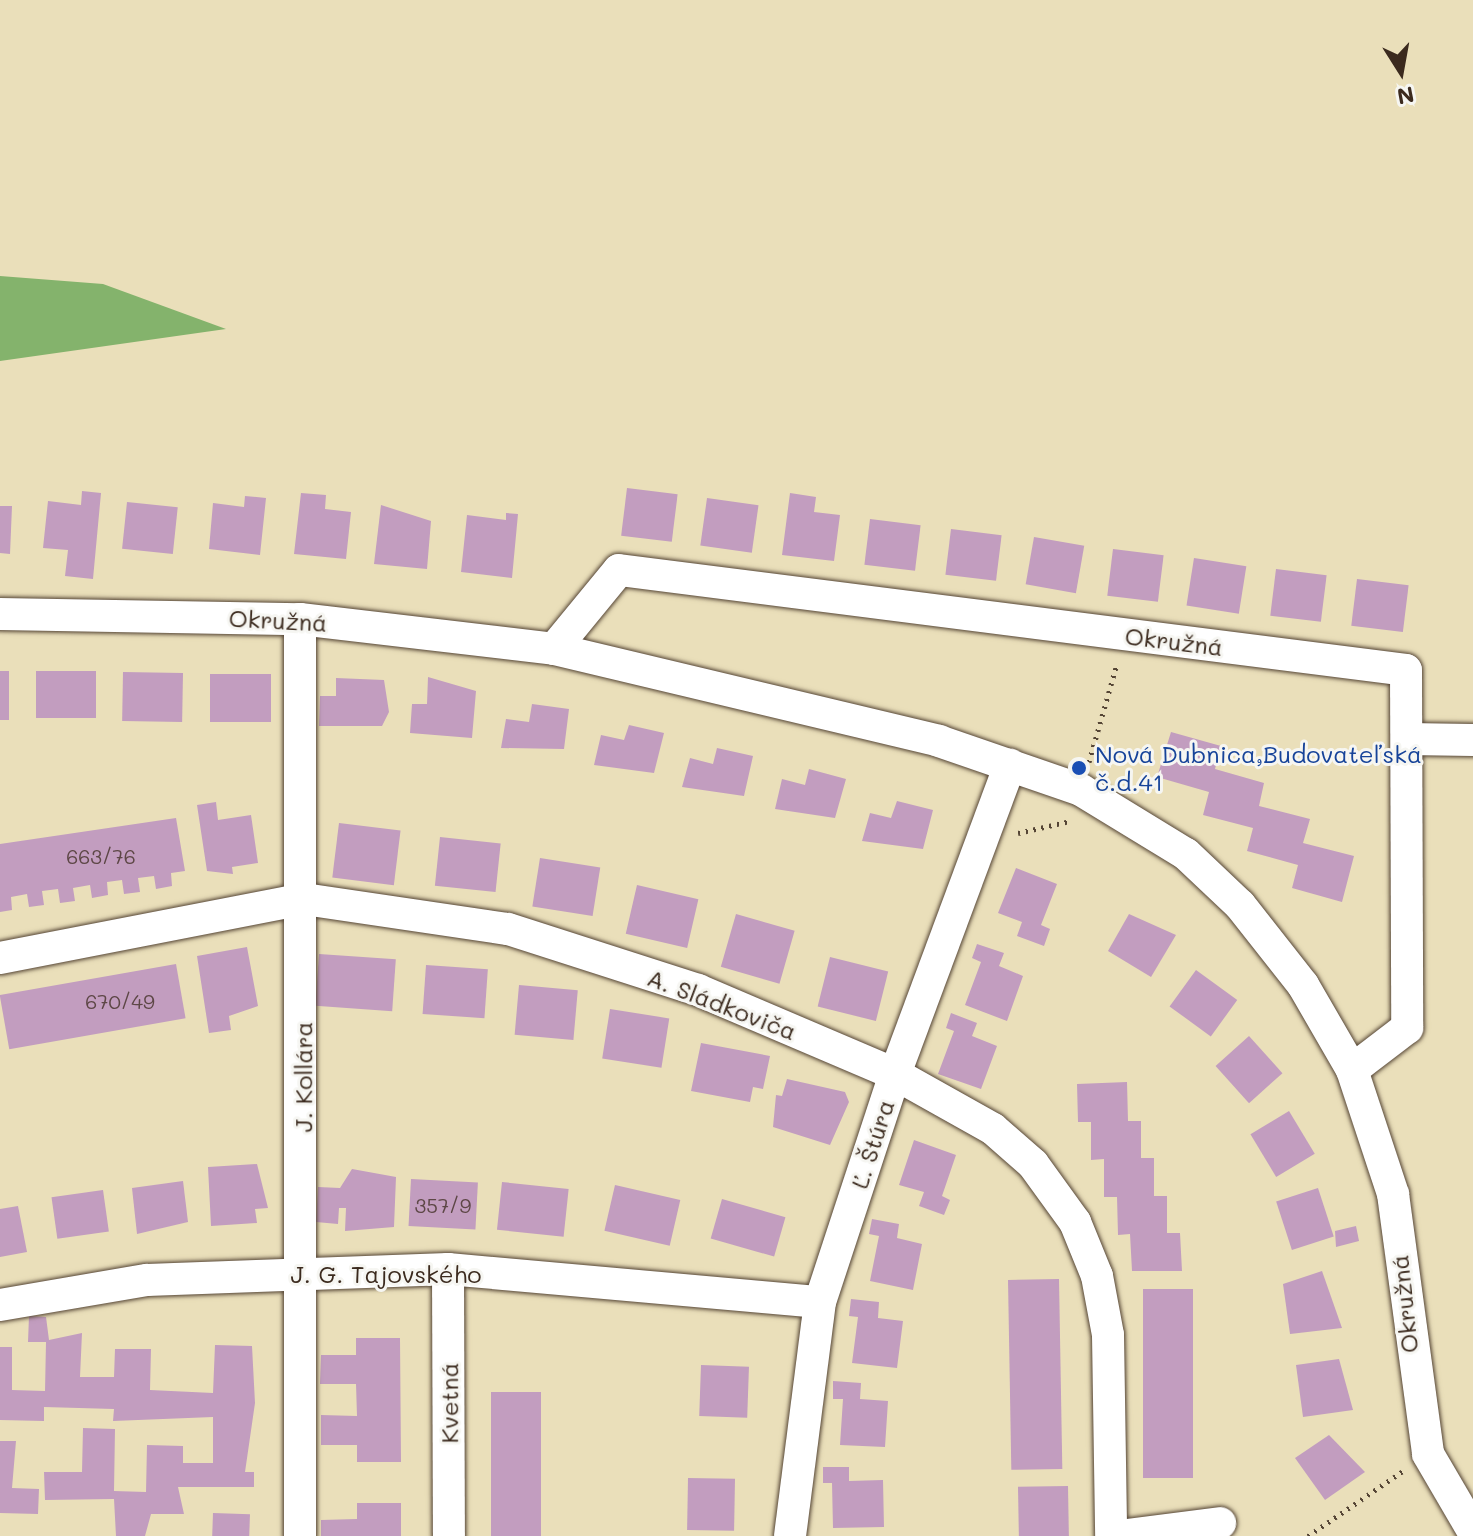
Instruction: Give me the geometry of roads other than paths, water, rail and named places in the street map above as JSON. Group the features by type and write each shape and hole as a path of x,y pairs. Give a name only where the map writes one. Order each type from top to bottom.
{"street":[{"name":"Okružná","path":"554,649 619,570 1406,670 1407,1028 1352,1070"},
{"name":"Okružná","path":"0,614 300,619 554,649 939,741 1081,790 1186,854 1240,905 1303,985 1352,1070 1393,1194 1428,1454 1473,1531"},
{"name":"J. Kollára","path":"300,619 304,899 300,1536"},
{"path":"1407,739 1473,740"},
{"name":"Ľ. Štúra","path":"790,1536 820,1302 895,1074 1010,765"},
{"name":"A. Sládkoviča","path":"0,958 304,899 508,929 698,990 895,1074 993,1129 1033,1164 1075,1222 1097,1276 1108,1335 1111,1536"},
{"name":"J. G. Tajovského","path":"0,1305 147,1280 448,1269 820,1302"},
{"name":"Kvetná","path":"448,1269 449,1536"},
{"path":"1119,1536 1220,1523"}],"place":[{"name":"Nová Dubnica,Budovateľská č.d.41","path":"1079,768"}]}
